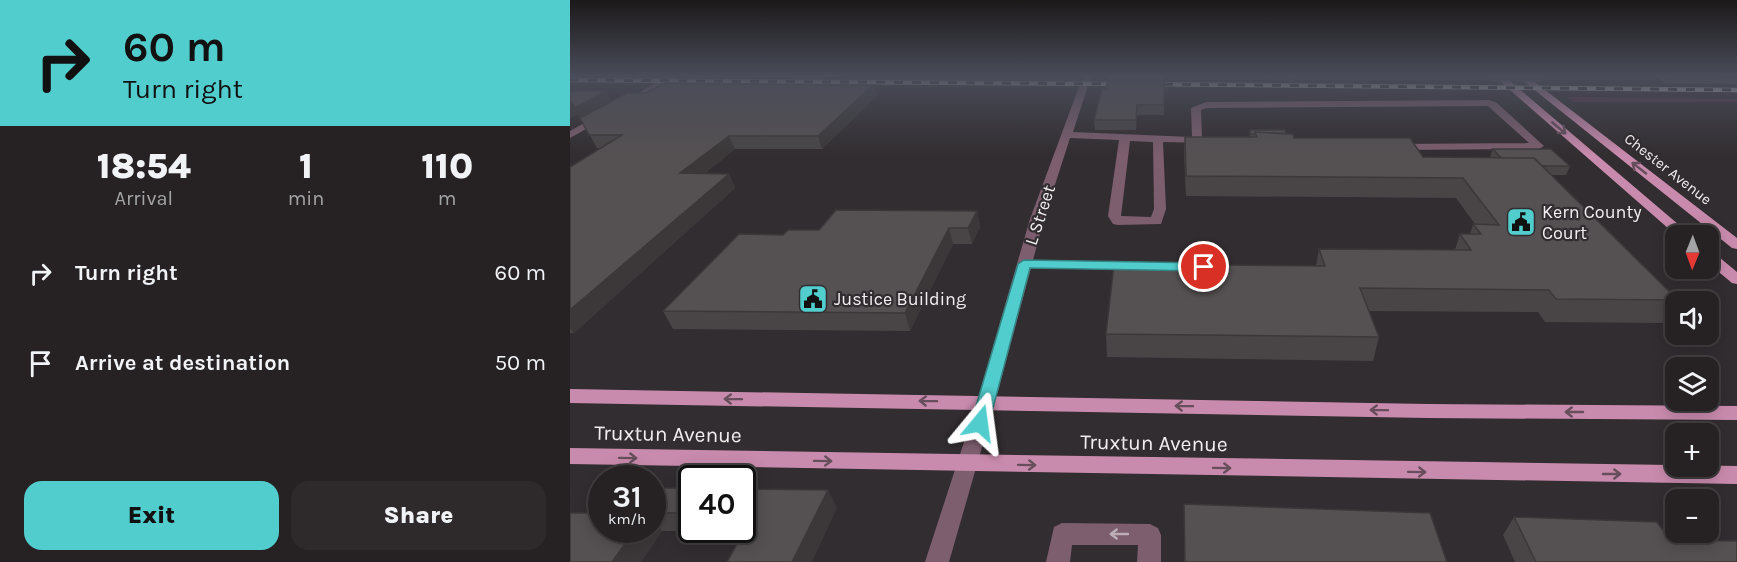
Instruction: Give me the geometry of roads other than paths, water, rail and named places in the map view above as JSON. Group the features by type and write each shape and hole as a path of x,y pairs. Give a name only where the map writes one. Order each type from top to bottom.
{"main road":[{"path":"1529,102 1673,225"},
{"name":"Chester Avenue","path":"1555,102 1737,245"},
{"path":"1719,264 1737,280"},
{"name":"Truxtun Avenue","path":"570,396 1416,411 1737,413"},
{"name":"Truxtun Avenue","path":"570,456 968,464 1737,474"}],"street":[{"path":"618,108 628,102"},
{"name":"L Street","path":"937,562 968,464 1037,219 1078,102"},
{"path":"1197,140 1196,108 1206,105 1489,103 1539,146 1388,147"},
{"path":"570,135 608,113"},
{"path":"1067,135 1125,136 1220,143"},
{"path":"1125,136 1114,216 1118,221 1156,221 1160,209 1158,138"},
{"path":"1024,264 1143,266"},
{"path":"1058,562 1062,534 1150,535 1149,562"}],"place":[{"name":"Kern County Court","path":"1521,222"},
{"name":"Justice Building","path":"813,299"}]}
